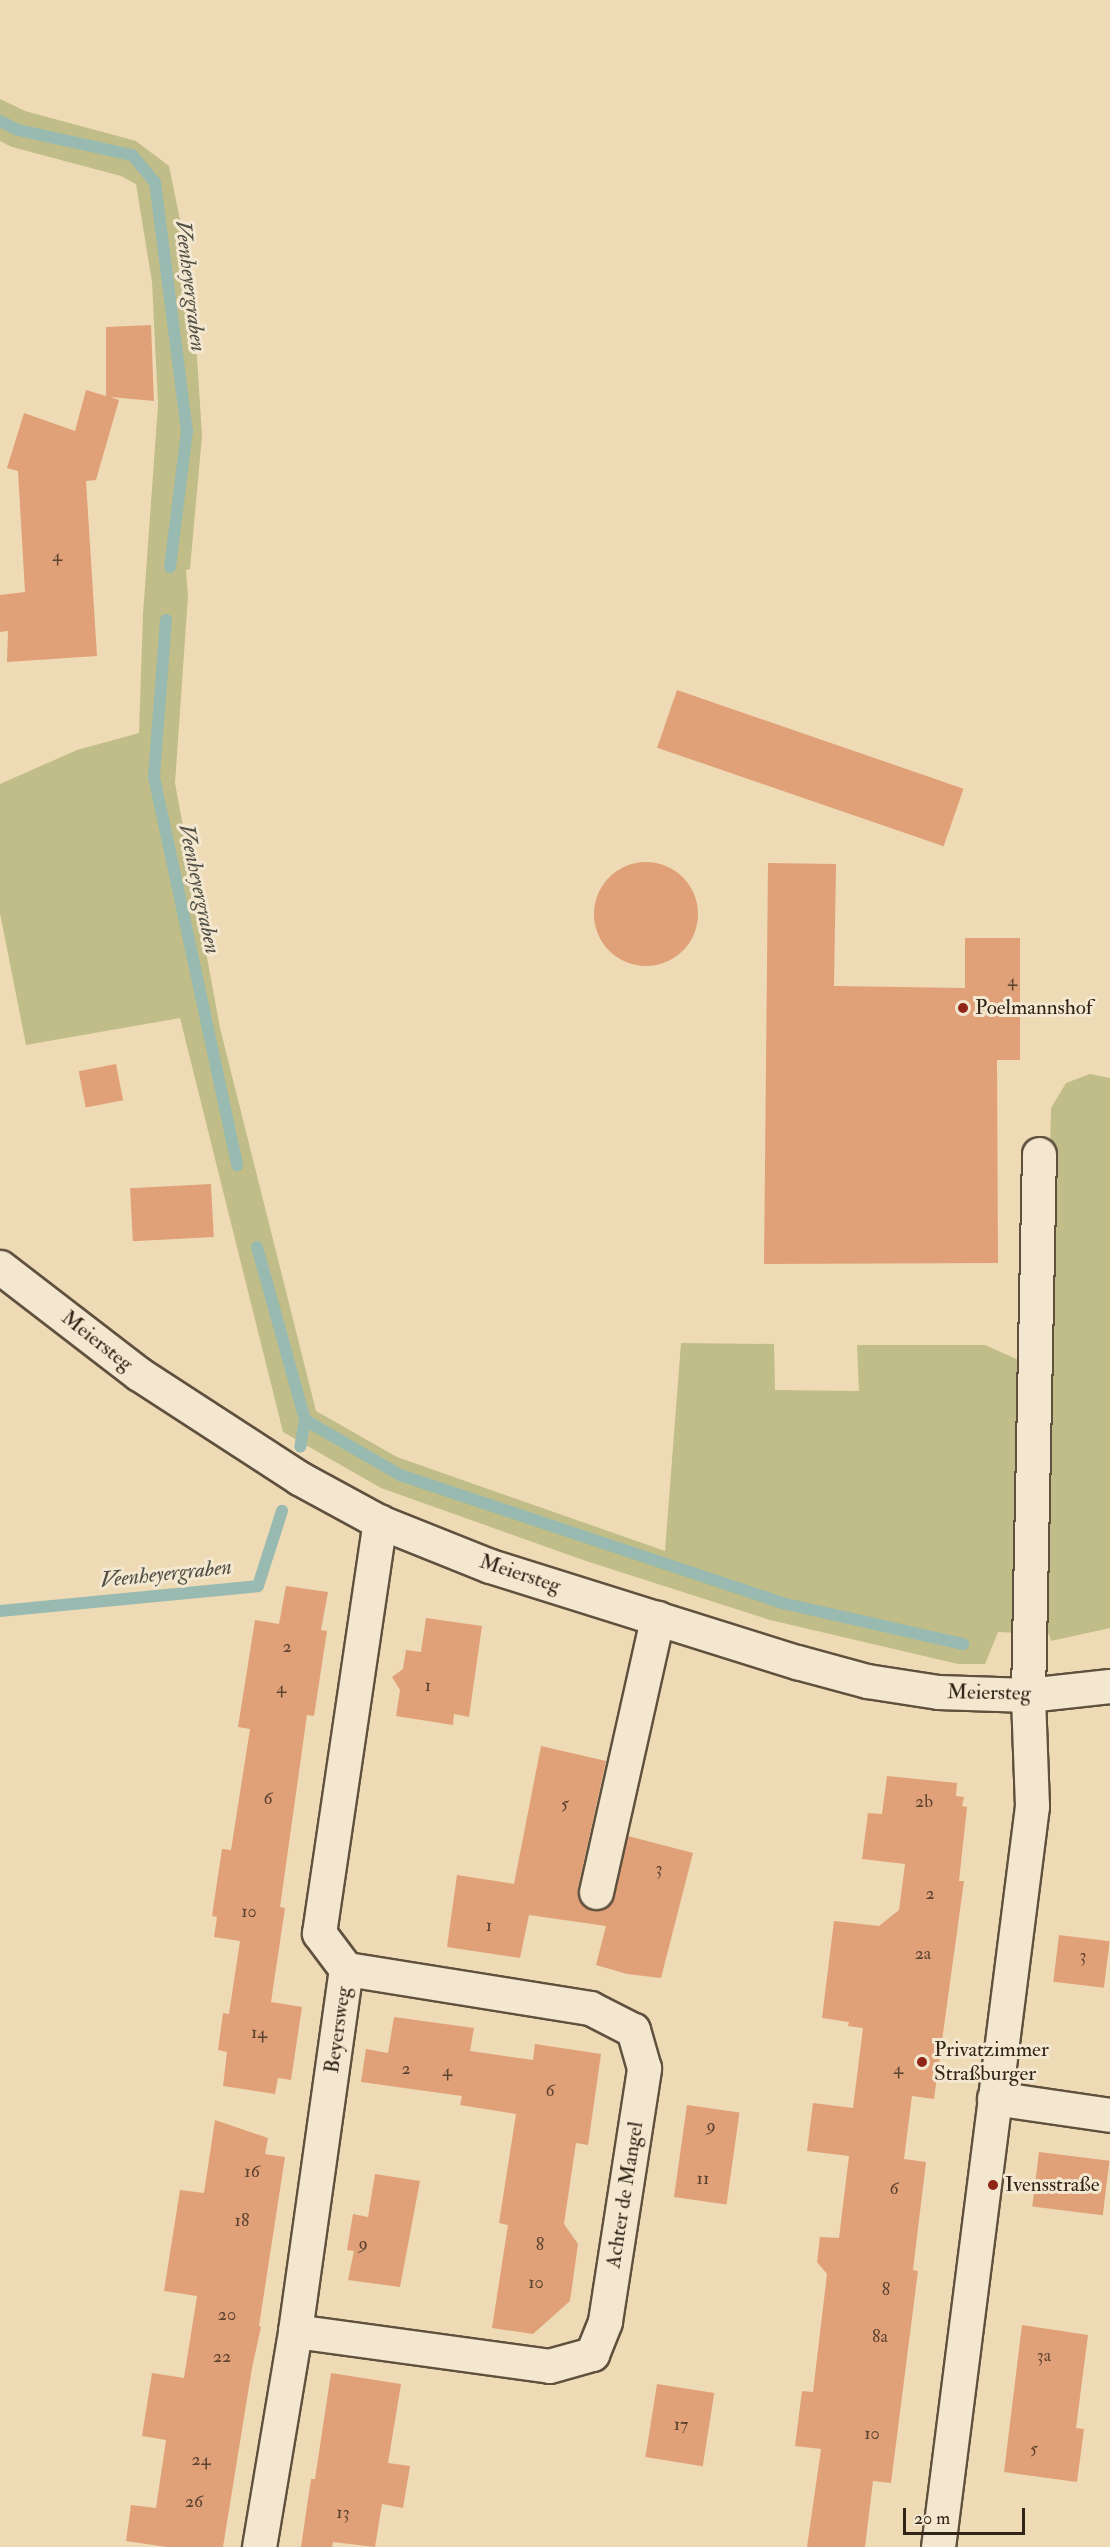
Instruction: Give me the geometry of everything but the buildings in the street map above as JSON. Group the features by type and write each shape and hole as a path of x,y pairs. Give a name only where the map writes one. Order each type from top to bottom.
{"street":[{"path":"938,2547 1032,1806 1028,1695 1039,1154"},
{"name":"Meiersteg","path":"0,1267 139,1374 200,1416 299,1478 380,1522 490,1566 867,1681 938,1692 1028,1695 1110,1686"},
{"name":"Beyersweg","path":"259,2547 295,2331 346,1969 319,1933 380,1522"},
{"path":"596,1892 657,1618"},
{"name":"Achter de Mangel","path":"295,2331 549,2366 592,2354 605,2321 644,2068 633,2030 590,2008 346,1969"},
{"path":"994,2098 1110,2115"}],"shaded area":[{"path":"0,99 25,111 136,141 169,166 192,278 202,436 190,569 186,570 188,596 175,783 220,1028 316,1411 397,1457 665,1551 681,1343 774,1344 775,1390 859,1391 857,1345 985,1345 1021,1361 1018,1633 998,1632 985,1664 958,1664 770,1620 586,1561 381,1488 283,1432 180,1018 26,1045 0,913 0,784 77,750 139,733 143,614 158,405 152,282 136,184 121,176 12,147 0,141"},
{"path":"1090,1074 1110,1078 1110,1628 1051,1641 1049,1634 1039,1633 1051,1108 1066,1083"}],"waterway":[{"name":"Veenheyergraben","path":"0,121 18,130 132,155 155,182 187,431 170,567"},
{"name":"Veenheyergraben","path":"166,620 154,777 237,1165"},
{"name":"Veenheyergraben","path":"257,1247 305,1420 300,1447"},
{"path":"305,1420 400,1475 782,1603 963,1644"},
{"name":"Veenheyergraben","path":"0,1611 258,1586 282,1511"}],"place":[{"name":"Poelmannshof","path":"963,1008"},
{"name":"Privatzimmer Straßburger","path":"922,2062"},
{"name":"Ivensstraße","path":"993,2185"}]}
